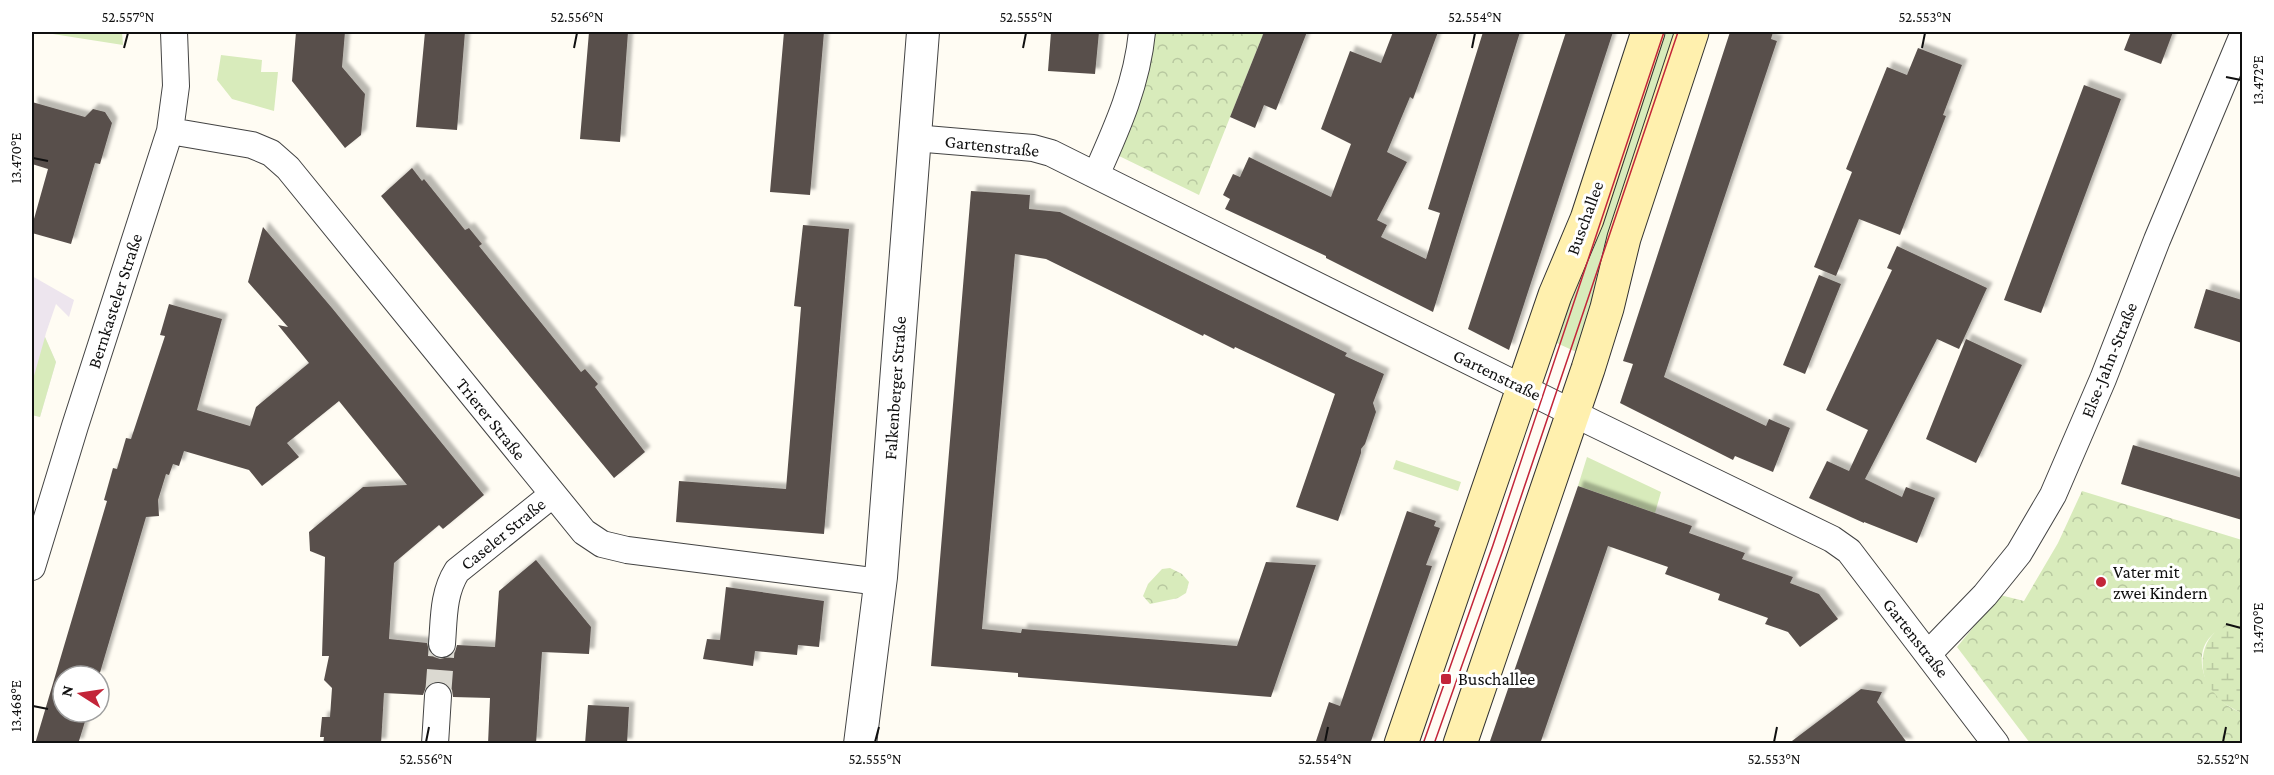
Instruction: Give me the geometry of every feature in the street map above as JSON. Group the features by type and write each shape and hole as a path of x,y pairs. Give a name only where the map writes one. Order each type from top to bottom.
{"main road":[{"name":"Buschallee","path":"1401,744 1555,295 1587,219 1648,32"},
{"path":"1460,744 1573,413 1607,308 1624,238 1692,32"}],"street":[{"name":"Bernkasteler Straße","path":"32,567 170,131 176,86 174,32"},
{"name":"Falkenberger Straße","path":"860,744 880,582 923,32"},
{"path":"1096,176 1136,77 1142,32"},
{"name":"Else-Jahn-Straße","path":"1928,654 1985,595 2019,553 2053,495 2103,379 2157,240 2242,37"},
{"name":"Trierer Straße","path":"170,131 252,145 271,153 288,168 552,495 584,532 602,544 627,550 880,582"},
{"name":"Gartenstraße","path":"914,138 1033,148 1051,153 1832,539 1849,551 1996,744"},
{"name":"Caseler Straße","path":"442,644 444,608 449,585 458,571 552,495"},
{"path":"435,744 438,696"}],"shaded area":[{"path":"32,276 74,300 69,317 56,304 46,333 45,337 56,362 40,417 32,415"}],"green space":[{"path":"40,32 122,32 123,45"},
{"path":"1150,32 1264,32 1199,195 1115,154"},
{"path":"1657,32 1685,32 1585,356 1548,339"},
{"path":"221,55 262,60 261,72 278,72 274,111 232,99 217,80"},
{"path":"45,337 56,362 40,417 32,415 32,383"},
{"path":"1587,457 1661,492 1655,513 1578,486"},
{"path":"1396,460 1461,482 1458,491 1393,469"},
{"path":"2082,491 2242,540 2242,624 2223,628 2210,637 2203,649 2202,664 2206,678 2214,692 2226,704 2242,713 2242,743 2030,743 1957,647 2000,595 2024,601 2058,543"},
{"path":"1170,568 1182,574 1189,582 1186,593 1178,598 1150,604 1143,596 1148,584 1162,569"},
{"path":"2242,624 2241,713 2214,695 2208,687 2203,658 2209,639 2215,632 2226,625"}],"building":[{"path":"296,32 345,32 342,67 365,94 361,135 345,148 292,81"},
{"path":"425,32 465,32 457,130 416,127"},
{"path":"589,32 628,32 620,142 580,139"},
{"path":"784,32 824,32 810,195 770,192"},
{"path":"1051,32 1099,32 1095,74 1048,71"},
{"path":"1264,32 1307,32 1276,110 1264,105 1255,128 1230,117"},
{"path":"1393,32 1438,32 1413,99 1410,97 1387,152 1407,162 1377,220 1387,225 1381,237 1426,259 1440,213 1428,209 1483,32 1520,32 1433,312 1326,256 1225,209 1230,199 1223,195 1233,174 1240,177 1249,157 1331,197 1351,144 1321,129 1350,51 1381,63"},
{"path":"1566,32 1613,32 1509,350 1468,329"},
{"path":"1730,32 1773,32 1771,39 1777,41 1664,377 1766,426 1769,419 1790,428 1773,472 1735,456 1733,460 1620,403 1633,364 1623,361"},
{"path":"2131,32 2173,32 2161,64 2124,50"},
{"path":"1918,48 1962,65 1943,115 1946,116 1900,235 1859,219 1836,276 1814,267 1852,172 1846,169 1887,67 1907,75"},
{"path":"2084,85 2121,99 2041,313 2004,300"},
{"path":"32,102 85,117 93,109 105,112 112,123 100,164 95,163 71,244 32,233 48,169 32,164"},
{"path":"412,168 422,181 424,179 465,230 469,228 482,244 479,246 581,372 585,369 598,384 595,387 645,452 614,478 381,196"},
{"path":"971,191 1030,195 1029,209 1060,212 1347,353 1345,356 1384,374 1373,403 1376,412 1365,444 1361,449 1338,521 1296,507 1335,394 1235,347 1234,349 1204,334 1203,336 1046,259 1015,254 982,629 1021,633 1022,629 1237,646 1266,562 1316,565 1271,697 1018,677 1018,673 931,666"},
{"path":"803,225 849,229 824,534 676,522 679,481 786,489 801,307 794,306"},
{"path":"263,227 484,495 443,529 439,525 394,563 389,639 427,643 429,651 434,657 440,659 449,657 455,652 457,645 495,647 499,591 536,560 591,627 589,654 542,652 536,744 488,744 490,698 453,697 452,690 447,684 438,681 426,687 423,695 384,693 381,744 323,744 324,737 320,737 322,717 330,717 332,688 324,680 329,656 322,656 325,557 310,551 309,532 363,487 407,485 339,401 287,443 299,457 262,486 249,470 184,451 179,466 173,464 169,475 166,474 158,500 159,516 146,517 103,664 59,664 107,501 104,500 113,468 117,469 126,438 131,439 165,336 160,335 169,304 222,319 197,410 250,426 256,407 309,363 278,325 288,327 248,282"},
{"path":"1897,246 1987,288 1959,349 1937,339 1865,479 1902,497 1906,487 1935,498 1917,543 1864,523 1809,498 1827,461 1849,471 1868,430 1826,410 1892,270 1887,268"},
{"path":"1819,275 1841,284 1805,374 1783,365"},
{"path":"2206,289 2242,300 2242,343 2194,328"},
{"path":"1966,339 2022,365 1976,463 1926,439"},
{"path":"2133,445 2242,478 2242,520 2121,484"},
{"path":"1578,486 1692,526 1689,533 1745,553 1742,559 1793,577 1790,583 1819,594 1838,619 1800,647 1788,632 1765,624 1768,618 1718,600 1720,594 1665,574 1668,567 1608,546 1540,744 1489,744"},
{"path":"1407,511 1436,521 1434,526 1440,528 1426,565 1432,566 1370,744 1315,744 1329,702 1340,706"},
{"path":"726,587 824,601 819,647 798,645 797,655 755,651 753,666 703,659 707,639 720,640"},
{"path":"1861,689 1882,692 1877,702 1908,744 1788,744"},
{"path":"51,690 51,724 84,724 78,744 35,744"},
{"path":"588,705 629,707 627,744 585,744"}],"tunnel":[{"path":"438,696 442,644"}],"tram line":[{"path":"1423,744 1493,545 1664,32"},
{"path":"1434,744 1503,550 1678,32"}],"place":[{"name":"Vater mit zwei Kindern","path":"2101,582"},
{"name":"Buschallee","path":"1446,679"}]}
